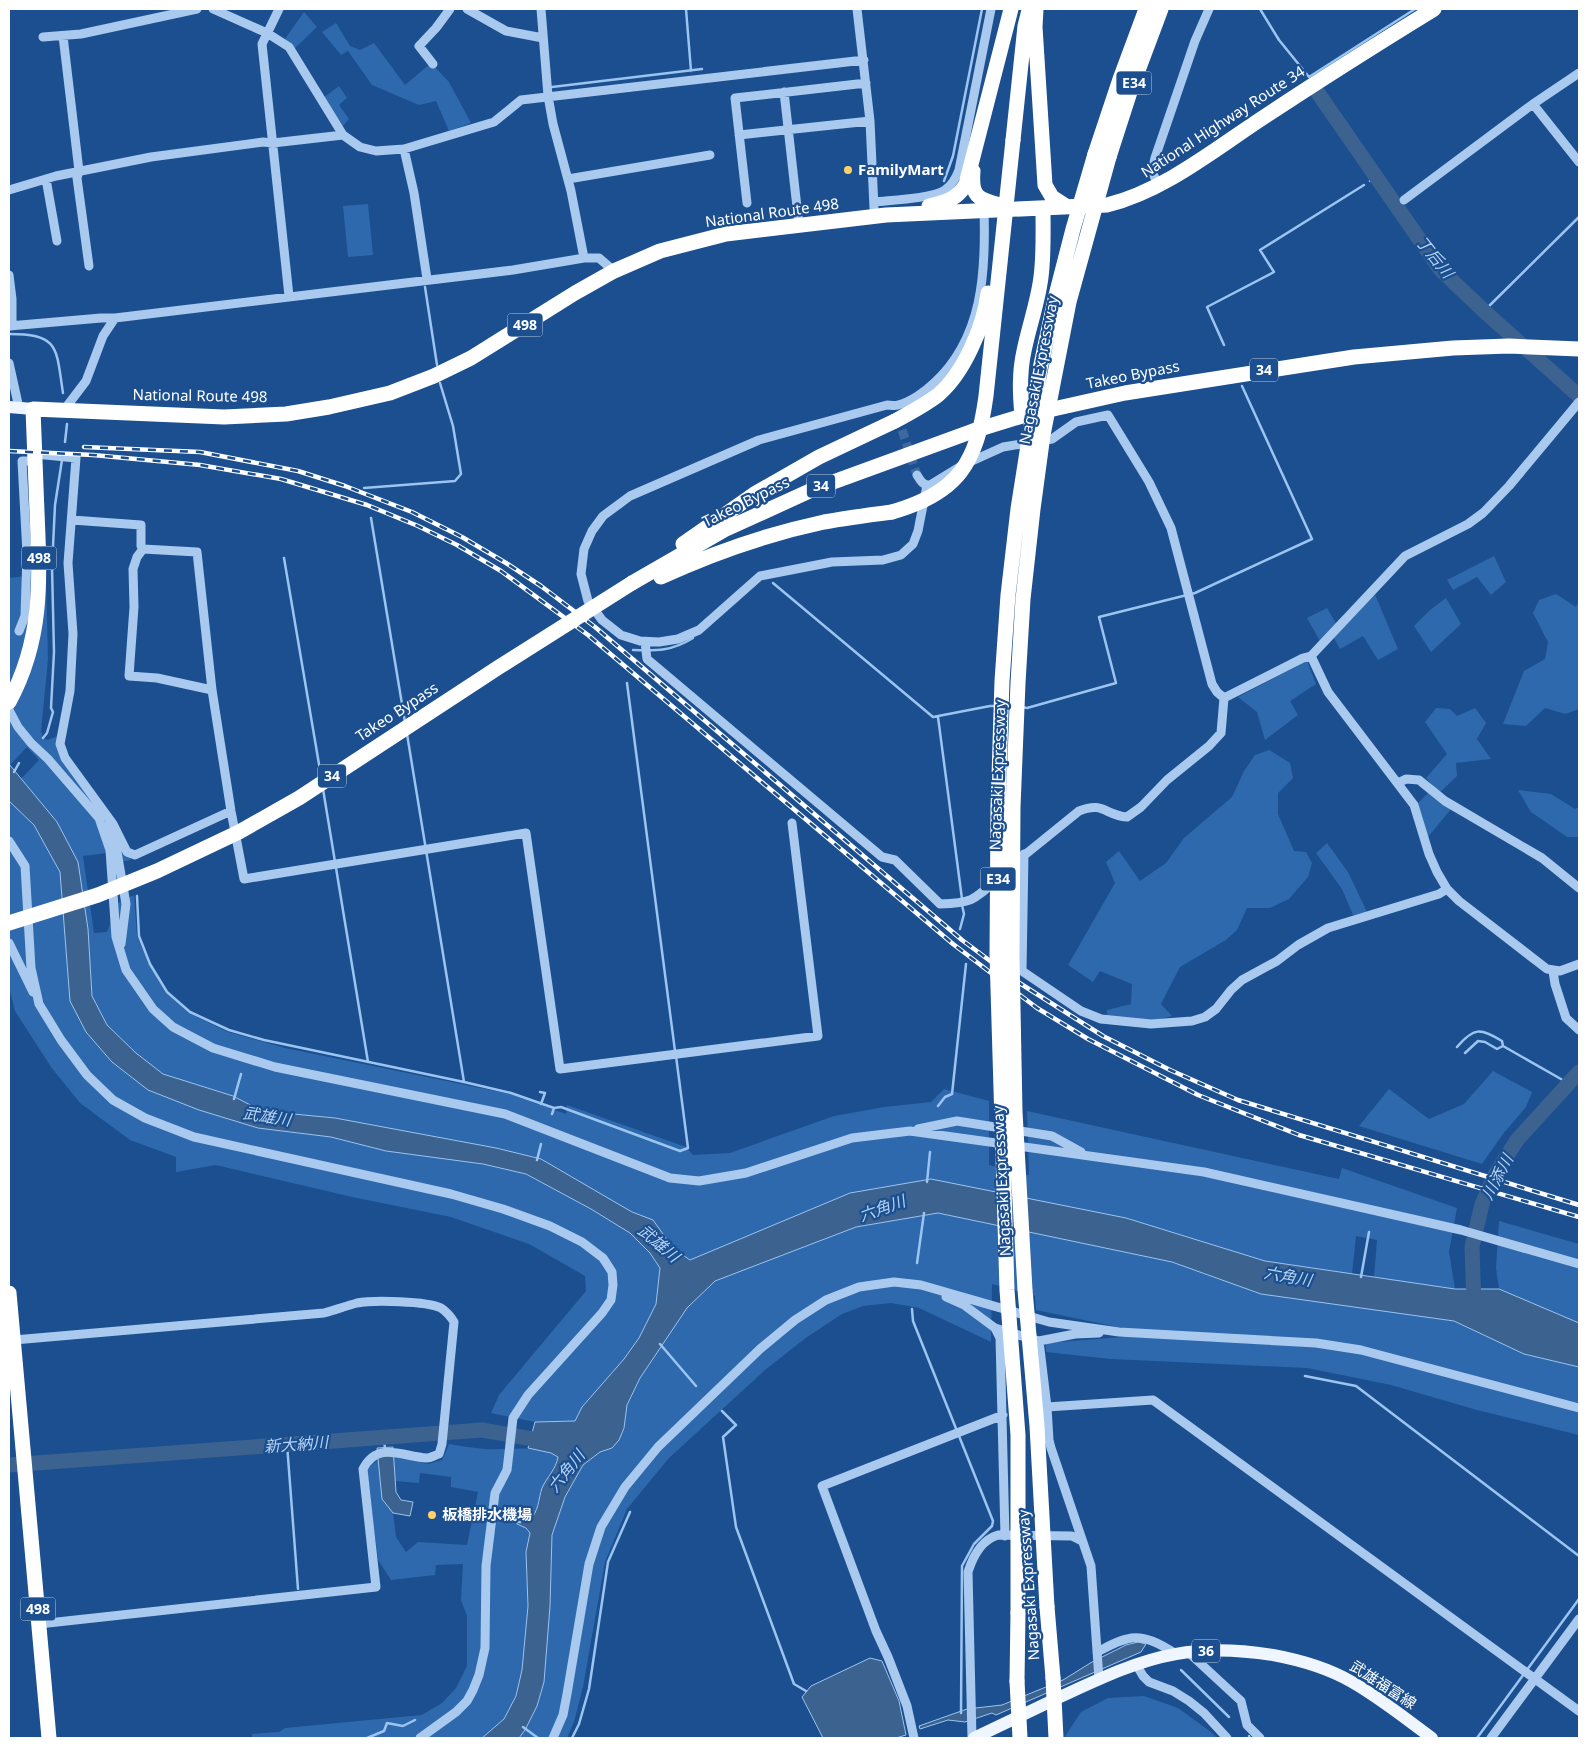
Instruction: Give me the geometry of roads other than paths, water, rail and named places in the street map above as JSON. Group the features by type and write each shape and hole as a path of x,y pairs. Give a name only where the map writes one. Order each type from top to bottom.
{"highway":[{"path":"878,211 947,202 955,198 966,184 1011,9"},
{"path":"636,585 759,539 825,522 892,512 913,506 929,499 944,489 966,465 979,438 987,386 1009,140 1017,9"},
{"path":"636,585 665,556 756,493 819,457 899,426 939,394 950,382 969,354 986,305 1025,26 1029,9"},
{"path":"974,156 972,184 976,195 986,202 1020,209 1040,199 1045,185 1035,27 1036,9"},
{"path":"1102,156 1121,59 1137,9"},
{"name":"Nagasaki Expressway","path":"1056,1738 1037,1426 1025,1290 1015,1112 1012,936 1013,807 1018,684 1023,599 1033,509 1050,398 1069,302 1120,79 1146,9"},
{"name":"Nagasaki Expressway","path":"1020,1738 1017,1681 1018,1435 1007,1290 997,955 998,808 1002,681 1008,595 1018,509 1040,370 1055,299 1102,156 1131,89 1161,9"},
{"name":"National Highway Route 34","path":"1043,208 1107,205 1127,200 1159,186 1304,90 1434,9"},
{"path":"1045,185 1052,197 1066,206"},
{"path":"1022,416 1020,374 1023,352 1041,276 1043,208"},
{"name":"National Route 498","path":"20,408 224,417 286,414 329,406 390,393 434,376 471,358 614,271 660,251 726,234 799,225 878,211 1043,208"},
{"name":"Takeo Bypass","path":"9,923 98,895 157,871 239,832 299,798 499,667 724,530 814,489 972,431 1022,416 1125,393 1354,357 1452,348 1509,346 1579,349"},
{"name":"498","path":"9,702 22,675 30,651 36,620 40,562 30,499 35,457 20,408"},
{"name":"498","path":"9,1293 49,1738"}],"main road":[{"name":"武雄福富線","path":"972,1734 1098,1676 1136,1664 1182,1653 1214,1650 1251,1651 1320,1667 1351,1681 1432,1738"}],"street":[{"path":"42,37 81,34 198,9"},
{"path":"212,9 267,33 289,47 342,134 360,147 376,151 404,149 494,122 521,100 864,60"},
{"path":"279,9 262,44 290,296"},
{"path":"433,64 419,46 450,9"},
{"path":"467,9 506,31 543,38"},
{"path":"541,9 548,96 553,124 568,178 584,258"},
{"path":"857,9 864,60 878,211 944,190 953,183 959,170 991,9"},
{"path":"1159,186 1152,172 1154,158 1209,9"},
{"path":"63,36 79,171 77,178 90,266"},
{"path":"1404,200 1533,104 1579,73"},
{"path":"747,203 735,98 866,83"},
{"path":"784,92 799,225"},
{"path":"1533,104 1579,162"},
{"path":"739,136 870,121"},
{"path":"9,190 46,178 151,157 263,142 273,143 342,134"},
{"path":"404,149 414,193 427,280"},
{"path":"568,178 710,155"},
{"path":"46,178 57,241"},
{"path":"984,210 984,271 977,308 967,338 954,360 940,378 927,390 898,405 886,405 759,440 630,496 603,516 592,531 584,549 581,574 588,601 602,620 621,635 645,642 678,640 699,630 760,576 832,562 883,560 901,555 913,544 918,531 927,485 961,466 1003,447 1052,439 1076,422 1106,414 1149,482 1171,528 1212,684 1224,698"},
{"path":"9,275 12,299 11,326 115,318 513,270 584,258 599,258 614,271"},
{"path":"64,410 86,381 103,336 115,318"},
{"path":"9,363 20,408"},
{"path":"1224,698 1303,658 1311,656 1405,556 1468,524 1484,513 1578,403"},
{"path":"898,405 899,426"},
{"path":"35,457 76,458 68,563 73,634 70,691 60,744 65,758 113,824 118,840 126,904 120,949"},
{"path":"917,474 921,481 927,485"},
{"path":"19,631 25,616 26,554 30,499"},
{"path":"72,520 141,525 141,546 143,549"},
{"path":"143,549 197,552 212,690 244,879 526,833 560,1069 818,1036 792,823"},
{"path":"143,549 137,557 133,569 134,607 129,676 157,678 212,690"},
{"path":"645,642 647,659 874,851 882,857 894,860 940,904 962,903 976,898 1024,854 1079,811 1090,807 1100,807 1117,816 1127,817 1141,807 1167,780 1209,746 1221,733 1224,698"},
{"path":"1311,656 1328,692 1414,805 1429,854 1447,889 1459,901 1547,969 1560,971 1579,964"},
{"path":"9,702 18,727 31,743 48,759 127,852 135,856 231,811"},
{"path":"1398,783 1406,779 1419,780 1445,801 1542,858 1579,888"},
{"path":"99,818 110,850 116,938 126,970 152,1009 173,1027 214,1048 275,1067 505,1114 670,1178 699,1181 746,1173 852,1138 910,1131 957,1121 1052,1136 1086,1155"},
{"path":"9,841 25,866 31,968 39,1004"},
{"path":"1024,854 1022,971 1081,1011 1101,1019 1151,1024 1205,1017 1216,1009 1230,990 1242,980 1277,961 1312,936 1328,928 1439,894 1447,889"},
{"path":"9,943 39,1004 61,1040 87,1075 113,1100 145,1118 194,1137 451,1194 503,1209 550,1226 582,1242 603,1258 612,1272 613,1285 610,1300 602,1313 528,1395 513,1418 507,1470 495,1493 486,1566 485,1648 479,1675 467,1701 456,1712 420,1738"},
{"path":"1553,971 1555,984 1566,1018 1579,1030"},
{"path":"910,1131 1204,1172 1462,1230 1579,1264"},
{"path":"553,1738 563,1715 589,1564 601,1527 625,1486 658,1447 760,1349 796,1320 826,1300 859,1287 894,1282 921,1286 1049,1322 1119,1332 1316,1343 1352,1349 1579,1408"},
{"path":"921,1286 964,1305 995,1328 1039,1341 1075,1334 1119,1332"},
{"path":"14,1340 324,1313 358,1303 394,1302 430,1305 440,1308 449,1314 454,1322 442,1444 439,1454 429,1458 397,1452 375,1454 368,1460 363,1469 376,1587 39,1624"},
{"path":"995,1328 1000,1338 1005,1536"},
{"path":"1039,1341 1049,1440 1092,1566 1098,1676"},
{"path":"1047,1407 1153,1400 1579,1711"},
{"path":"914,1738 908,1706 876,1631 822,1486 1003,1415"},
{"path":"972,1734 968,1572 973,1557 990,1537 1072,1536 1082,1541"},
{"path":"1491,1738 1528,1674 1579,1619"},
{"path":"1097,1654 1127,1638 1140,1638 1182,1653 1241,1701 1247,1725 1260,1738"},
{"path":"1136,1664 1142,1676 1149,1682 1189,1700 1227,1738"}],"water":[{"path":"9,764 57,822 78,862 88,929 92,996 107,1025 136,1053 163,1074 233,1096 262,1111 335,1118 496,1148 541,1159 632,1212 653,1220 673,1248 690,1260 850,1193 931,1179 1126,1218 1265,1261 1455,1289 1499,1289 1579,1323 1579,1367 1524,1354 1454,1321 1261,1294 1172,1262 938,1213 856,1227 715,1281 687,1308 640,1378 627,1405 624,1428 619,1440 612,1448 600,1452 583,1465 565,1497 552,1535 550,1606 544,1682 537,1706 519,1738 482,1738 504,1719 516,1696 522,1670 528,1606 526,1552 530,1533 526,1528 517,1524 518,1518 529,1520 535,1513 542,1488 558,1457 551,1453 528,1448 535,1422 575,1421 582,1407 624,1359 639,1338 656,1304 660,1268 650,1253 630,1233 591,1209 526,1174 483,1164 386,1151 331,1137 258,1128 199,1110 148,1090 112,1062 86,1032 70,1001 60,872 34,825 9,801"},
{"path":"393,1447 396,1492 401,1500 413,1502 410,1516 393,1513 382,1499 377,1448"},
{"path":"1138,1642 1146,1644 1141,1652 996,1715 992,1713 965,1722 948,1720 920,1729 919,1726 967,1709 1002,1705 1063,1680 1092,1662 1126,1645"},
{"path":"870,1658 882,1661 899,1701 906,1735 896,1738 823,1738 802,1697 811,1686"}],"waterway":[{"path":"686,9 691,71"},
{"path":"944,181 953,156 982,9"},
{"name":"丁后川","path":"1260,9 1279,40 1309,77 1415,9"},
{"path":"552,87 702,69"},
{"name":"丁后川","path":"1318,93 1440,269 1579,396"},
{"name":"丁后川","path":"1370,181 1377,177"},
{"path":"1224,345 1207,307 1274,272 1260,250 1364,185"},
{"path":"1484,311 1579,217"},
{"path":"425,287 437,365"},
{"path":"9,334 38,337 47,341 56,355 63,393"},
{"path":"364,488 455,481 461,474 453,426 440,383"},
{"path":"1022,707 1027,708 1116,683 1099,617 1195,593 1312,539 1242,386"},
{"path":"65,442 67,424"},
{"path":"43,738 47,733 53,712 51,708 54,652 52,567 55,505 62,460"},
{"path":"371,518 405,722"},
{"path":"284,558 321,776"},
{"path":"773,583 933,717 997,706"},
{"path":"633,650 671,648 693,638"},
{"path":"627,683 675,1051"},
{"path":"938,717 962,899"},
{"path":"407,734 464,1082"},
{"path":"14,772 19,763"},
{"path":"323,789 368,1062"},
{"path":"137,896 139,936 150,964 167,992 190,1012 229,1030 264,1040 511,1093 554,1108 552,1114"},
{"path":"960,929 964,914 962,905"},
{"path":"938,1106 945,1097 952,1094 966,964"},
{"path":"1457,1047 1473,1033 1483,1032 1502,1041 1503,1046 1568,1083"},
{"path":"1465,1053 1478,1041 1485,1042 1497,1049 1503,1046"},
{"path":"554,1108 561,1107 680,1151 688,1148 676,1056"},
{"name":"川添川","path":"1474,1305 1472,1247 1482,1204 1496,1173 1517,1140 1579,1072"},
{"path":"234,1099 241,1074"},
{"path":"540,1092 545,1093 541,1104"},
{"path":"537,1160 541,1144"},
{"path":"927,1182 930,1152"},
{"path":"917,1263 924,1213"},
{"path":"1361,1277 1369,1232"},
{"path":"912,1309 913,1321 993,1521 992,1526 974,1544 962,1566 961,1713"},
{"path":"660,1344 696,1386"},
{"path":"1305,1376 1356,1386 1579,1556"},
{"path":"722,1411 736,1425 723,1437 736,1527 794,1684 806,1691"},
{"name":"新大納川","path":"9,1465 482,1430 550,1442"},
{"path":"384,1437 385,1450"},
{"path":"287,1444 298,1589"},
{"path":"572,1738 579,1724 589,1689 608,1562 630,1512"},
{"path":"501,1519 520,1522"},
{"path":"1477,1738 1579,1599"},
{"path":"1181,1670 1229,1717"},
{"path":"367,1738 384,1731 387,1723 403,1726 415,1720"},
{"path":"523,1727 538,1738"}],"tunnel":[{"path":"902,430 917,475"}],"railway":[{"path":"84,447 200,452 298,471 345,486 412,512 462,537 541,586 595,627 962,940 1021,984 1103,1036 1170,1070 1238,1100 1579,1205"},
{"path":"9,451 93,455 200,465 281,479 367,505 418,526 457,545 501,571 588,635 953,944 1037,1008 1088,1039 1198,1095 1299,1135 1579,1217"}],"place":[{"name":"FamilyMart","path":"848,170"},
{"name":"板橋排水機場","path":"432,1515"}],"water label":[{"name":"武雄川","path":"267,1116"},
{"name":"六角川","path":"882,1208"},
{"name":"武雄川","path":"659,1243"},
{"name":"六角川","path":"1288,1276"},
{"name":"六角川","path":"566,1471"}]}
